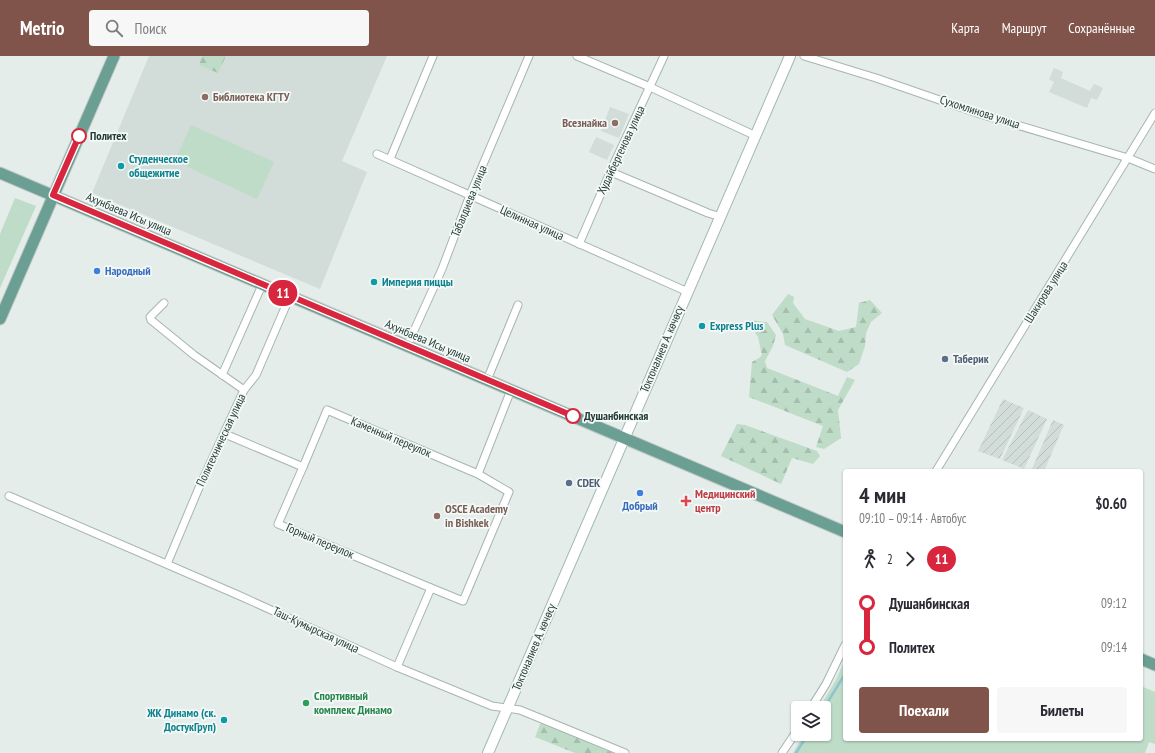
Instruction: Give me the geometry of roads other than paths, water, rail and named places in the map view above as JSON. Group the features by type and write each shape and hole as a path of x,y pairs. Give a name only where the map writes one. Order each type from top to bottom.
{"main road":[{"path":"0,319 114,56"},
{"name":"Токтоналиев А. көчөсү","path":"488,753 790,56"},
{"name":"Ахунбаева Исы улица","path":"0,173 843,531"},
{"path":"1143,660 1155,665"}],"street":[{"path":"390,159 433,56"},
{"name":"Табалдиева улица","path":"407,346 442,269 470,195 529,56"},
{"path":"577,56 650,87 756,136"},
{"name":"Худайбергенова улица","path":"580,244 664,56"},
{"name":"Сухомлинова улица","path":"804,56 876,78 980,114 1128,158 1155,169"},
{"name":"Шакирова улица","path":"937,469 1155,113"},
{"name":"Целинная улица","path":"377,154 688,292"},
{"path":"611,172 708,213 720,216"},
{"path":"222,375 262,285"},
{"name":"Политехническая улица","path":"167,564 198,490 244,390 256,375 290,296"},
{"path":"164,303 150,317 151,320 194,355 244,390"},
{"path":"488,380 518,305"},
{"path":"478,474 511,390"},
{"name":"Каменный переулок","path":"303,467 327,410 478,474 509,492 463,601 431,588"},
{"path":"225,434 303,467"},
{"name":"Горный переулок","path":"303,467 278,524 431,588"},
{"name":"Таш-Кумырская улица","path":"9,496 167,564 397,667 492,706 520,710 625,753"},
{"path":"397,667 431,588"},
{"path":"815,701 826,684 843,650"},
{"path":"782,753 791,740"}],"waterway":[{"path":"828,701 843,677"},
{"path":"796,753 804,741"}],"place":[{"name":"Библиотека КГТУ","path":"205,97"},
{"name":"Всезнайка","path":"615,123"},
{"name":"Политех","path":"79,136"},
{"name":"Студенческое общежитие","path":"121,166"},
{"name":"Народный","path":"97,271"},
{"name":"Империя пиццы","path":"374,282"},
{"name":"Express Plus","path":"702,326"},
{"name":"Таберик","path":"945,359"},
{"name":"Душанбинская","path":"573,416"},
{"name":"CDEK","path":"569,483"},
{"name":"Добрый","path":"640,493"},
{"name":"Медицинский центр","path":"686,501"},
{"name":"OSCE Academy in Bishkek","path":"437,516"},
{"name":"Спортивный комплекс Динамо","path":"306,703"},
{"name":"ЖК Динамо (ск. ДостукГруп)","path":"224,720"}]}
